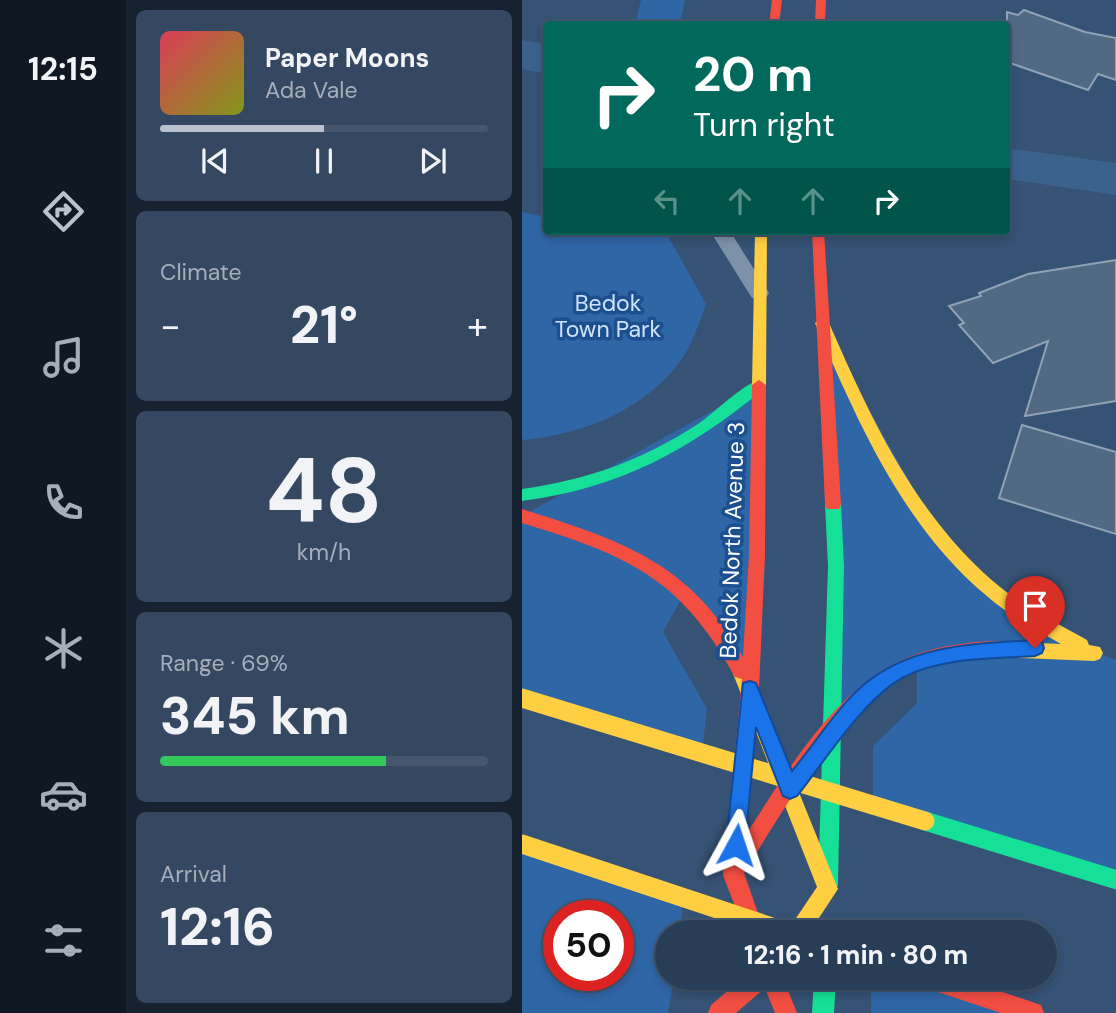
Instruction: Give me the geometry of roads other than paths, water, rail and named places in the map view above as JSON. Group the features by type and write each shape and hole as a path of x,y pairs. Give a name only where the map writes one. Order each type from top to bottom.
{"main road":[{"path":"774,21 777,0"},
{"path":"820,21 821,0"},
{"name":"Bedok North Avenue 3","path":"729,920 750,689 757,555 761,235"},
{"path":"818,235 836,566 834,731 826,920"},
{"path":"750,920 733,871 834,731 873,688 897,671 926,661 970,652 1014,648 1100,655 1004,600 968,569 938,536 919,511 880,446 822,323"},
{"path":"522,495 587,486 636,468 715,421 759,385"},
{"path":"522,516 585,535 651,566 688,592 716,626 750,689 828,890"},
{"path":"522,698 1116,880"},
{"path":"522,844 751,920"},
{"path":"806,920 828,890"},
{"path":"720,1013 723,990"},
{"path":"720,1013 746,990"},
{"path":"777,990 786,1013"},
{"path":"823,1013 824,990"},
{"path":"964,990 1033,1013"}],"lane":[{"path":"723,235 759,293"}],"park label":[{"name":"Bedok Town Park","path":"608,316"}]}
